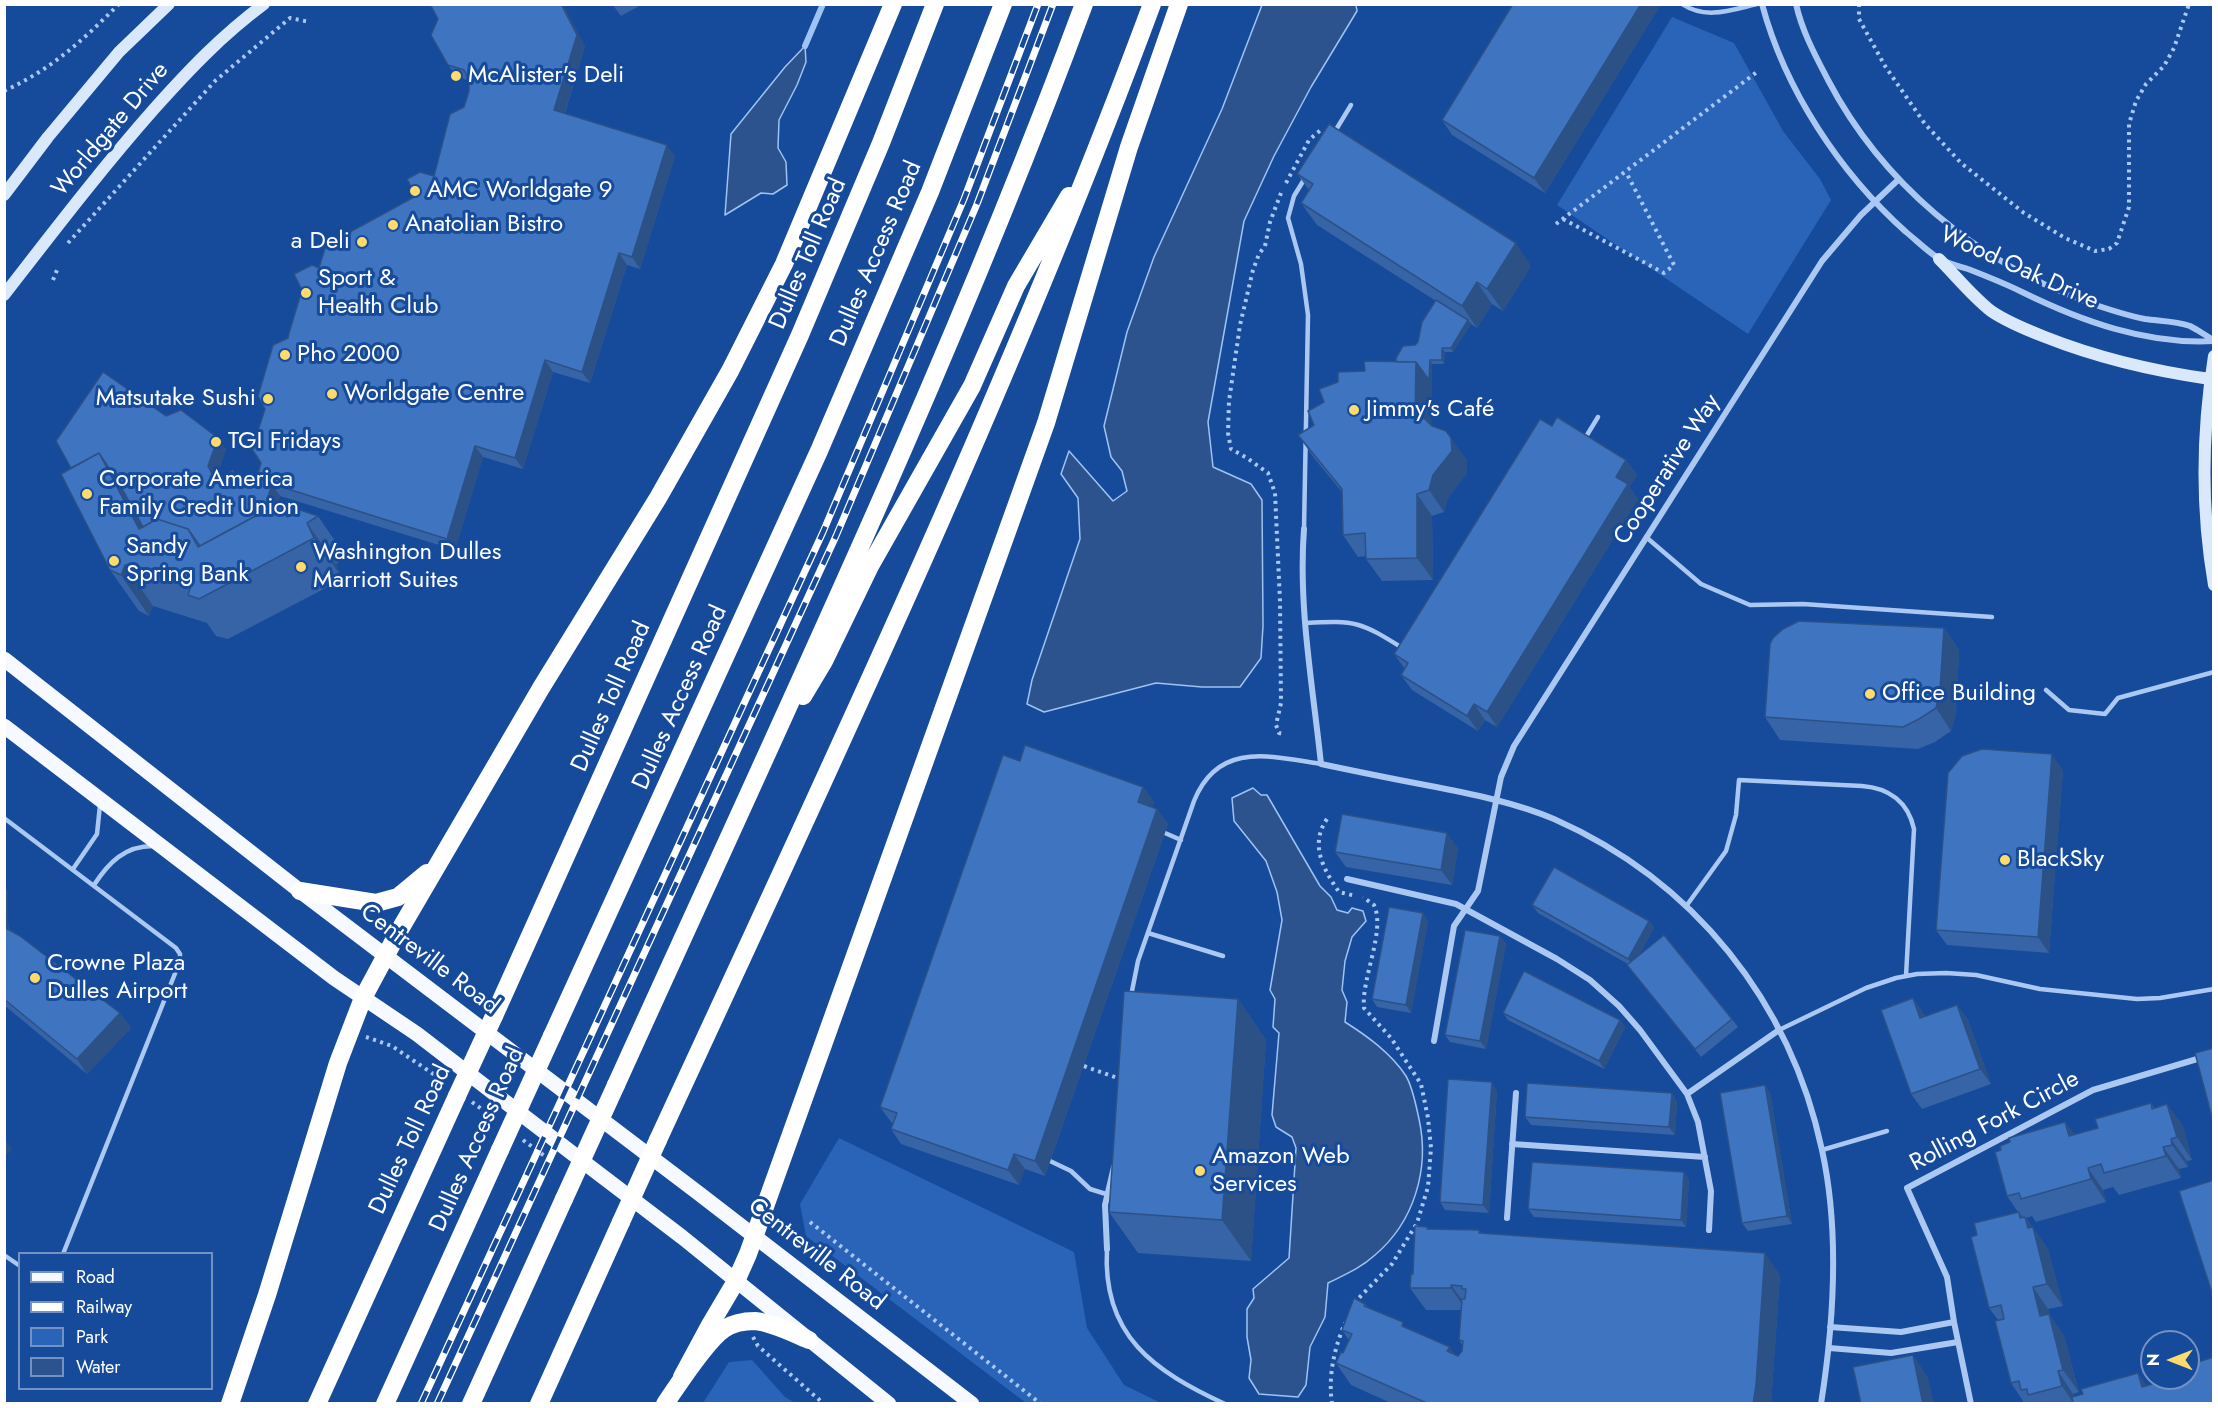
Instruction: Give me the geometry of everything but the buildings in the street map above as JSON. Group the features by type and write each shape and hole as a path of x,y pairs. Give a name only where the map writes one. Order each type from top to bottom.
{"highway":[{"path":"230,1404 267,1295 338,1063 363,998 385,955 678,463 745,343 801,226 893,4"},
{"name":"Dulles Toll Road","path":"317,1404 800,335 877,154 935,4"},
{"name":"Dulles Access Road","path":"385,1404 824,440 917,224 1004,4"},
{"path":"471,1404 932,384 1013,189 1083,4"},
{"path":"539,1404 967,464 1103,138 1152,4"},
{"path":"665,1404 736,1281 754,1237 1046,423 1119,177 1179,4"},
{"path":"756,775 824,660 870,566 972,386 1016,286 1103,138"},
{"path":"300,891 366,903 385,902 405,892 442,860"},
{"path":"682,1377 718,1334 735,1324 748,1321 769,1324 809,1340"}],"main road":[{"name":"Centreville Road","path":"4,659 300,891 972,1404"},
{"path":"4,726 334,978 417,1034 682,1237 889,1404"}],"street":[{"name":"Worldgate Drive","path":"4,195 119,52 169,4"},
{"name":"Worldgate Drive","path":"4,295 121,147 203,55 230,30 264,4"},
{"name":"Wood Oak Drive","path":"1762,4 1774,45 1821,132 1875,201 1896,223 1939,259 1993,278 2060,310 2101,324 2179,342 2214,341"},
{"name":"Wood Oak Drive","path":"1796,4 1810,46 1842,106 1871,147 1899,179 1959,234 1992,257 2029,277 2103,308 2141,318 2189,326 2214,341"},
{"name":"Cooperative Way","path":"1434,1041 1454,926 1478,891 1504,766 1514,746 1822,261 1841,237 1899,179"},
{"path":"1939,259 1985,306 2020,327 2061,344 2106,358 2176,374 2210,379"},
{"path":"2214,356 2206,430 2205,481 2207,529 2214,585"},
{"path":"1304,529 1302,564 1306,623 1321,764 1496,799 1553,819 1594,839 1633,863 1687,905 1740,966 1779,1030 1809,1098 1822,1150 1831,1223 1829,1348 1821,1404"},
{"path":"1347,879 1456,904 1557,959 1590,980 1619,1006 1640,1030 1687,1094 1698,1122 1711,1191 1709,1230"},
{"path":"1687,1094 1779,1030"},
{"name":"Rolling Fork Circle","path":"1971,1404 1947,1277 1907,1188 2093,1090 2214,1054"},
{"path":"1507,1218 1516,1094"},
{"path":"1512,1144 1705,1157"},
{"path":"1107,1249 1104,1214 1107,1194 1117,1162"},
{"path":"1830,1327 1901,1332 1954,1322"},
{"path":"1829,1348 1891,1353 1958,1342"}],"lane":[{"path":"1682,4 1694,11 1708,14 1757,4"},
{"path":"1330,139 1351,105"},
{"path":"1304,529 1308,315 1302,273 1288,218 1294,196 1306,177"},
{"path":"1583,442 1598,417"},
{"path":"1646,537 1701,584 1750,605 1803,604 1992,617"},
{"path":"1306,623 1340,621 1364,625 1413,655"},
{"path":"2046,690 2069,710 2105,714 2118,698 2214,672"},
{"path":"1131,1004 1135,972 1180,840 1204,782 1229,761 1260,755 1321,764"},
{"path":"1687,905 1726,851 1735,821 1738,780 1862,786 1880,789 1896,797 1909,811 1916,836 1906,976"},
{"path":"73,869 97,834 100,799"},
{"path":"4,819 94,885 176,948 180,954 180,961 64,1252"},
{"path":"1165,833 1180,840"},
{"path":"94,885 109,865 132,848 163,846"},
{"path":"1148,933 1223,956"},
{"path":"1779,1030 1866,988 1906,976 1931,973 1962,974 2040,989 2137,999 2160,998 2214,989"},
{"path":"1822,1150 1887,1131"},
{"path":"1050,1161 1071,1170 1090,1189 1107,1194"},
{"path":"1107,1249 1106,1270 1110,1299 1115,1312 1139,1351 1162,1370 1225,1404"},
{"path":"4,1255 18,1265"}],"path":[{"path":"4,91 42,71 78,45 119,4"},
{"path":"1859,4 1859,19 1885,66 1925,124 1954,155 2024,213 2065,238 2095,251 2109,249 2117,243 2129,207 2128,134 2136,101 2146,84 2164,66 2174,48 2189,4"},
{"path":"68,243 216,81 290,18 310,22"},
{"path":"1556,224 1757,72"},
{"path":"1284,734 1279,733 1276,725 1281,703 1280,601 1275,493 1268,473 1231,449 1228,433 1229,401 1240,325 1248,289 1259,254 1265,246 1277,202 1309,140 1328,123"},
{"path":"1563,219 1664,273 1674,265 1626,171"},
{"path":"53,280 57,270"},
{"path":"1327,819 1320,830 1318,842 1324,870 1339,892 1369,899 1377,913 1364,1008 1391,1038 1416,1075 1431,1137 1428,1187 1417,1223 1392,1264 1352,1307"},
{"path":"366,1037 392,1046 501,1123"},
{"path":"1084,1066 1127,1081"},
{"path":"519,1137 548,1158"},
{"path":"810,1222 1041,1404"},
{"path":"1332,1404 1331,1373 1346,1320"},
{"path":"750,1331 758,1346 824,1404"},
{"path":"813,1404 817,1398"}],"green space":[{"path":"1672,17 1734,43 1783,131 1820,179 1831,200 1748,334 1557,205"},
{"path":"839,1138 1074,1252 1087,1328 1124,1385 1161,1403 1026,1403 806,1236 800,1204"},
{"path":"752,1360 785,1397 795,1403 703,1403 729,1362"}],"water":[{"path":"1262,5 1356,5 1357,11 1311,87 1274,156 1244,221 1208,422 1213,467 1251,484 1262,500 1261,658 1240,687 1202,687 1156,683 1044,712 1027,704 1032,680 1080,539 1078,498 1061,474 1069,451 1113,501 1127,491 1122,471 1111,457 1104,426 1127,332 1154,257 1222,109"},
{"path":"805,46 806,62 779,120 778,148 786,162 787,185 773,194 761,193 725,215 731,134"},
{"path":"1253,788 1261,795 1267,795 1320,886 1331,897 1337,910 1348,913 1352,908 1363,911 1366,921 1352,937 1345,961 1342,990 1347,1002 1345,1022 1386,1052 1406,1076 1414,1097 1422,1138 1422,1157 1416,1193 1400,1227 1389,1242 1370,1260 1328,1283 1325,1317 1310,1347 1306,1385 1298,1397 1259,1394 1249,1378 1251,1360 1247,1337 1247,1309 1254,1298 1253,1289 1289,1258 1296,1148 1292,1137 1276,1127 1272,1115 1279,1033 1273,1027 1275,999 1270,990 1282,920 1277,892 1266,861 1234,821 1232,798"}],"waterway":[{"path":"805,46 823,4"}],"railway":[{"path":"421,1404 823,532 964,199 1038,4"},
{"path":"437,1404 836,536 977,204 1053,4"}],"place":[{"name":"McAlister's Deli","path":"456,76"},
{"name":"AMC Worldgate 9","path":"415,191"},
{"name":"Anatolian Bistro","path":"393,225"},
{"name":"a Deli","path":"362,242"},
{"name":"Sport & Health Club","path":"306,293"},
{"name":"Pho 2000","path":"285,355"},
{"name":"Worldgate Centre","path":"332,394"},
{"name":"Matsutake Sushi","path":"268,399"},
{"name":"Jimmy's Café","path":"1354,410"},
{"name":"TGI Fridays","path":"216,442"},
{"name":"Corporate America Family Credit Union","path":"87,494"},
{"name":"Sandy Spring Bank","path":"114,561"},
{"name":"Washington Dulles Marriott Suites","path":"301,567"},
{"name":"Office Building","path":"1870,694"},
{"name":"BlackSky","path":"2005,860"},
{"name":"Crowne Plaza Dulles Airport","path":"35,978"},
{"name":"Amazon Web Services","path":"1200,1171"}]}
